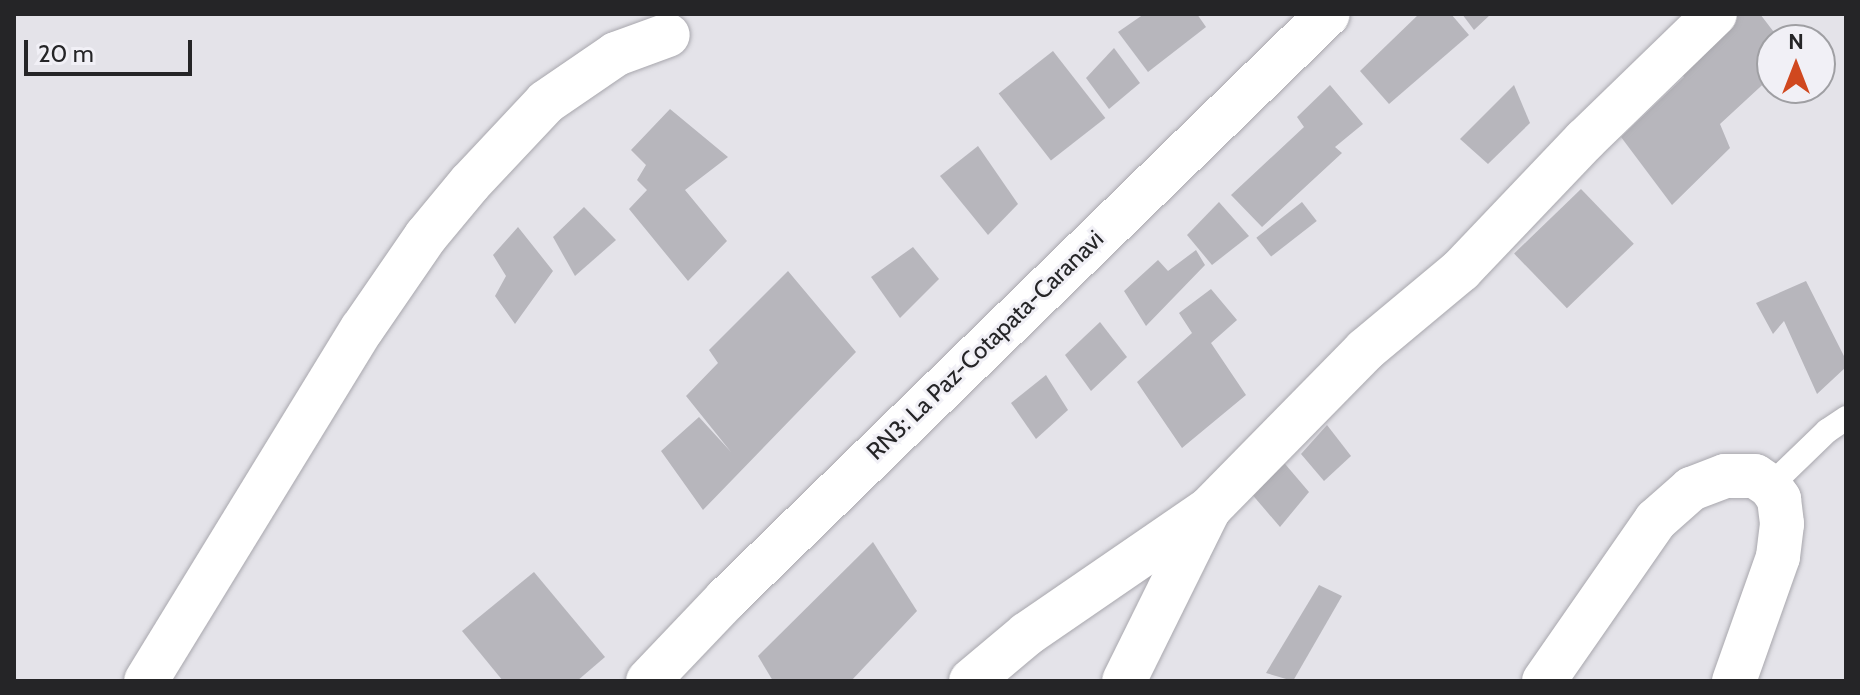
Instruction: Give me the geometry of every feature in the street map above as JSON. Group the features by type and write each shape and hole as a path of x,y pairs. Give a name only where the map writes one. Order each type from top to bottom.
{"main road":[{"name":"RN3: La Paz-Cotapata-Caranavi","path":"648,681 748,576 1328,14"},
{"path":"971,681 1027,634 1210,508 1365,350 1461,270 1585,140 1715,14"},
{"path":"146,681 362,329 426,236 470,183 546,102 616,54 668,35"},
{"path":"1544,681 1656,520 1691,489 1725,476 1755,476 1770,486 1779,499 1782,524 1778,557 1734,681"},
{"path":"1124,681 1210,508"}],"lane":[{"path":"1770,486 1846,418"}],"building":[{"path":"1144,14 1197,14 1206,27 1148,72 1118,32"},
{"path":"1419,14 1451,14 1469,35 1389,104 1360,71"},
{"path":"1462,14 1491,14 1474,30"},
{"path":"1730,14 1760,14 1768,24 1756,24 1756,91 1720,124 1730,148 1672,205 1621,137 1684,77 1676,69"},
{"path":"1114,48 1140,83 1109,109 1086,78"},
{"path":"1053,51 1105,118 1051,160 999,93"},
{"path":"1330,85 1363,124 1335,147 1342,153 1262,227 1231,195 1304,127 1297,117"},
{"path":"1514,85 1530,123 1488,164 1460,139"},
{"path":"670,109 728,157 685,190 727,241 688,281 629,209 647,190 637,180 646,165 631,150"},
{"path":"978,146 1018,204 988,235 940,176"},
{"path":"1581,189 1634,244 1567,308 1514,254"},
{"path":"1219,202 1249,236 1212,265 1187,235"},
{"path":"1302,202 1317,221 1271,257 1256,238"},
{"path":"584,207 616,240 575,276 553,237"},
{"path":"518,227 553,271 515,324 495,296 506,276 493,255"},
{"path":"913,247 939,279 900,318 871,277"},
{"path":"1196,250 1205,265 1146,326 1124,291 1158,260 1168,271"},
{"path":"788,271 856,352 703,510 661,451 699,417 731,452 686,396 718,363 709,350"},
{"path":"1806,281 1846,360 1846,367 1817,394 1784,321 1773,334 1756,303"},
{"path":"1211,289 1237,320 1211,343 1246,395 1182,448 1137,382 1192,333 1179,313"},
{"path":"1100,322 1127,357 1091,391 1065,355"},
{"path":"1046,375 1068,410 1036,439 1011,403"},
{"path":"1327,425 1351,456 1324,481 1301,454"},
{"path":"1280,458 1309,492 1280,527 1250,492"},
{"path":"873,542 917,611 851,681 773,681 758,656"},
{"path":"534,572 605,657 577,681 503,681 462,631"},
{"path":"1319,585 1342,596 1293,681 1266,673"}]}
